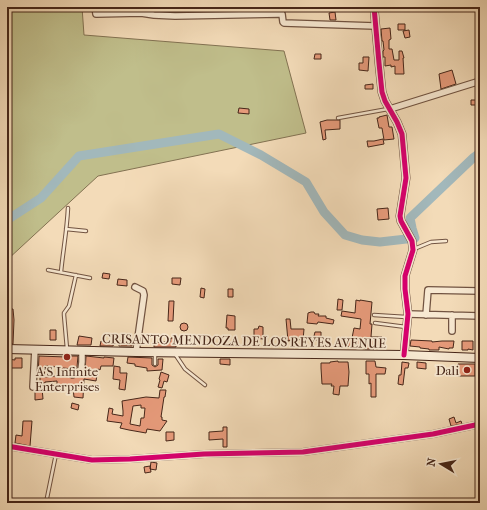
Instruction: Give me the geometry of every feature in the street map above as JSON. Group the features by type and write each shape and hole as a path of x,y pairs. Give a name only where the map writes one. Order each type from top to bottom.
{"main road":[{"name":"CRISANTO MENDOZA DE LOS REYES AVENUE","path":"7,349 404,355 480,358"}],"street":[{"path":"95,7 96,14 141,13 175,16 282,14 284,23 375,26"},
{"path":"374,7 382,92 402,134 406,178 400,216 401,221 412,241 414,250 406,276 408,316 404,355"},
{"path":"390,109 480,81"},
{"path":"480,284 480,444"},
{"path":"135,287 143,291 144,295 136,352"},
{"path":"426,315 428,290 480,292"},
{"path":"452,315 452,331"},
{"path":"408,316 479,316"},
{"path":"33,387 35,349"},
{"path":"72,374 81,370 82,350"},
{"path":"7,446 92,460 204,454 303,452 433,434 479,425"}],"lane":[{"path":"338,118 390,109"},
{"path":"61,272 68,208"},
{"path":"66,229 86,231"},
{"path":"414,250 431,242 446,241"},
{"path":"48,270 90,278"},
{"path":"67,350 64,313 69,306 76,275"},
{"path":"374,315 408,316"},
{"path":"375,323 407,327"},
{"path":"155,352 155,364"},
{"path":"174,352 175,356 185,369 205,385"},
{"path":"46,503 56,454"}],"path":[{"path":"7,424 9,426 7,446"}],"shaded area":[{"path":"7,7 82,7 84,35 284,51 306,133 98,176 7,260"}],"building":[{"path":"335,12 336,20 330,20 329,13"},
{"path":"398,24 405,24 405,30 398,30"},
{"path":"390,28 391,39 389,40 389,49 392,49 394,60 399,60 399,51 402,51 404,58 404,74 395,74 395,66 385,66 381,29"},
{"path":"409,30 410,37 405,38 403,31"},
{"path":"315,54 321,54 321,59 314,59"},
{"path":"363,57 369,57 368,71 359,70 359,63 363,63"},
{"path":"452,70 456,84 441,89 439,74"},
{"path":"373,84 373,89 365,89 365,85"},
{"path":"471,100 480,100 480,105 471,105"},
{"path":"239,108 249,109 249,114 238,113"},
{"path":"387,115 389,127 392,127 394,139 384,140 382,128 379,128 377,118"},
{"path":"327,120 340,120 340,129 325,130 326,139 323,140 320,122"},
{"path":"383,139 384,144 368,147 367,141"},
{"path":"388,208 389,219 378,220 377,209"},
{"path":"103,273 110,274 109,279 102,278"},
{"path":"172,278 181,278 180,285 172,284"},
{"path":"118,279 127,280 127,286 117,285"},
{"path":"201,288 205,289 204,298 200,297"},
{"path":"228,289 233,289 233,297 228,297"},
{"path":"338,299 343,300 342,310 337,310"},
{"path":"356,300 372,302 370,324 372,324 371,337 382,337 382,347 374,346 374,349 365,349 365,347 338,346 338,338 352,338 354,328 360,329 361,319 341,316 342,311 355,313"},
{"path":"169,301 174,301 173,321 168,321"},
{"path":"10,309 13,309 14,320 13,344 8,344 10,319 8,320 7,313 10,312"},
{"path":"311,312 319,314 318,316 326,316 326,318 334,320 333,324 318,322 317,324 307,323 308,313"},
{"path":"227,315 235,316 235,330 228,330 228,328 226,328"},
{"path":"286,319 290,319 291,329 304,329 303,340 293,339 288,341"},
{"path":"184,323 187,324 187,330 184,331 181,330 180,327 181,324"},
{"path":"259,326 263,327 263,339 254,338 254,329 258,329"},
{"path":"50,330 56,330 56,340 50,340"},
{"path":"315,332 321,332 321,340 313,340"},
{"path":"79,336 92,338 91,345 77,345"},
{"path":"171,338 176,338 176,347 154,347 154,342 170,342"},
{"path":"411,340 432,342 454,341 453,348 449,349 439,347 439,350 429,350 410,346"},
{"path":"101,341 114,343 113,346 100,346"},
{"path":"120,341 132,342 132,346 119,346"},
{"path":"462,341 473,341 473,350 462,350"},
{"path":"39,356 78,356 77,367 73,369 63,368 62,376 68,376 71,378 85,372 86,356 114,358 113,366 101,366 100,370 98,369 96,381 84,379 83,398 74,397 73,388 57,386 57,381 40,383 40,375 38,375","holes":["45,366 58,367 57,376 44,377"]},
{"path":"128,357 152,358 152,365 155,367 158,365 158,359 163,359 162,370 147,371 147,368 127,363"},
{"path":"15,358 22,358 22,368 7,368 7,359 15,360"},
{"path":"220,359 230,359 230,365 220,364"},
{"path":"338,361 348,362 349,372 348,386 340,386 339,395 333,394 334,386 331,386 332,384 322,384 321,368 321,363"},
{"path":"366,361 375,361 376,367 386,368 385,374 376,374 376,397 371,397 371,383 369,384 369,374 366,374"},
{"path":"402,362 409,363 408,368 405,368 403,385 398,384 399,375 401,375"},
{"path":"417,362 426,363 426,369 417,368"},
{"name":"Dali","path":"458,364 475,364 475,376 458,376"},
{"path":"114,366 120,367 120,373 127,373 125,390 119,389 120,380 113,379"},
{"path":"161,372 169,375 167,382 164,381 162,388 158,387"},
{"path":"37,388 42,388 43,399 35,400 35,391"},
{"path":"160,390 166,390 161,417 162,420 167,421 160,431 147,429 146,433 129,430 120,428 122,423 107,421 109,408 113,409 112,414 123,416 122,401 146,397 159,398","holes":["141,405 141,408 145,408 144,418 141,418 140,426 130,424 133,406"]},
{"path":"72,403 79,405 78,410 71,408"},
{"path":"454,417 456,423 461,421 462,424 451,426 449,419"},
{"path":"23,421 32,421 30,446 15,443 16,435 22,436"},
{"path":"223,427 227,427 227,447 223,447 223,439 209,440 209,432 223,431"},
{"path":"166,432 174,432 174,440 166,441"},
{"path":"151,462 157,463 156,470 150,469"},
{"path":"150,466 151,472 145,473 144,467"}],"waterway":[{"path":"7,220 41,198 79,156 219,134 261,155 306,182 324,212 345,235 362,240 380,242 415,238 410,218 480,153"}],"cycle path":[{"path":"374,7 382,92 402,134 406,178 400,216 401,221 412,241 413,250 405,276 408,314 404,355"},
{"path":"7,446 92,460 204,454 303,452 433,434 480,424"}],"place":[{"name":"A'S Infinite Enterprises","path":"67,357"},
{"name":"Dali","path":"467,370"}]}
